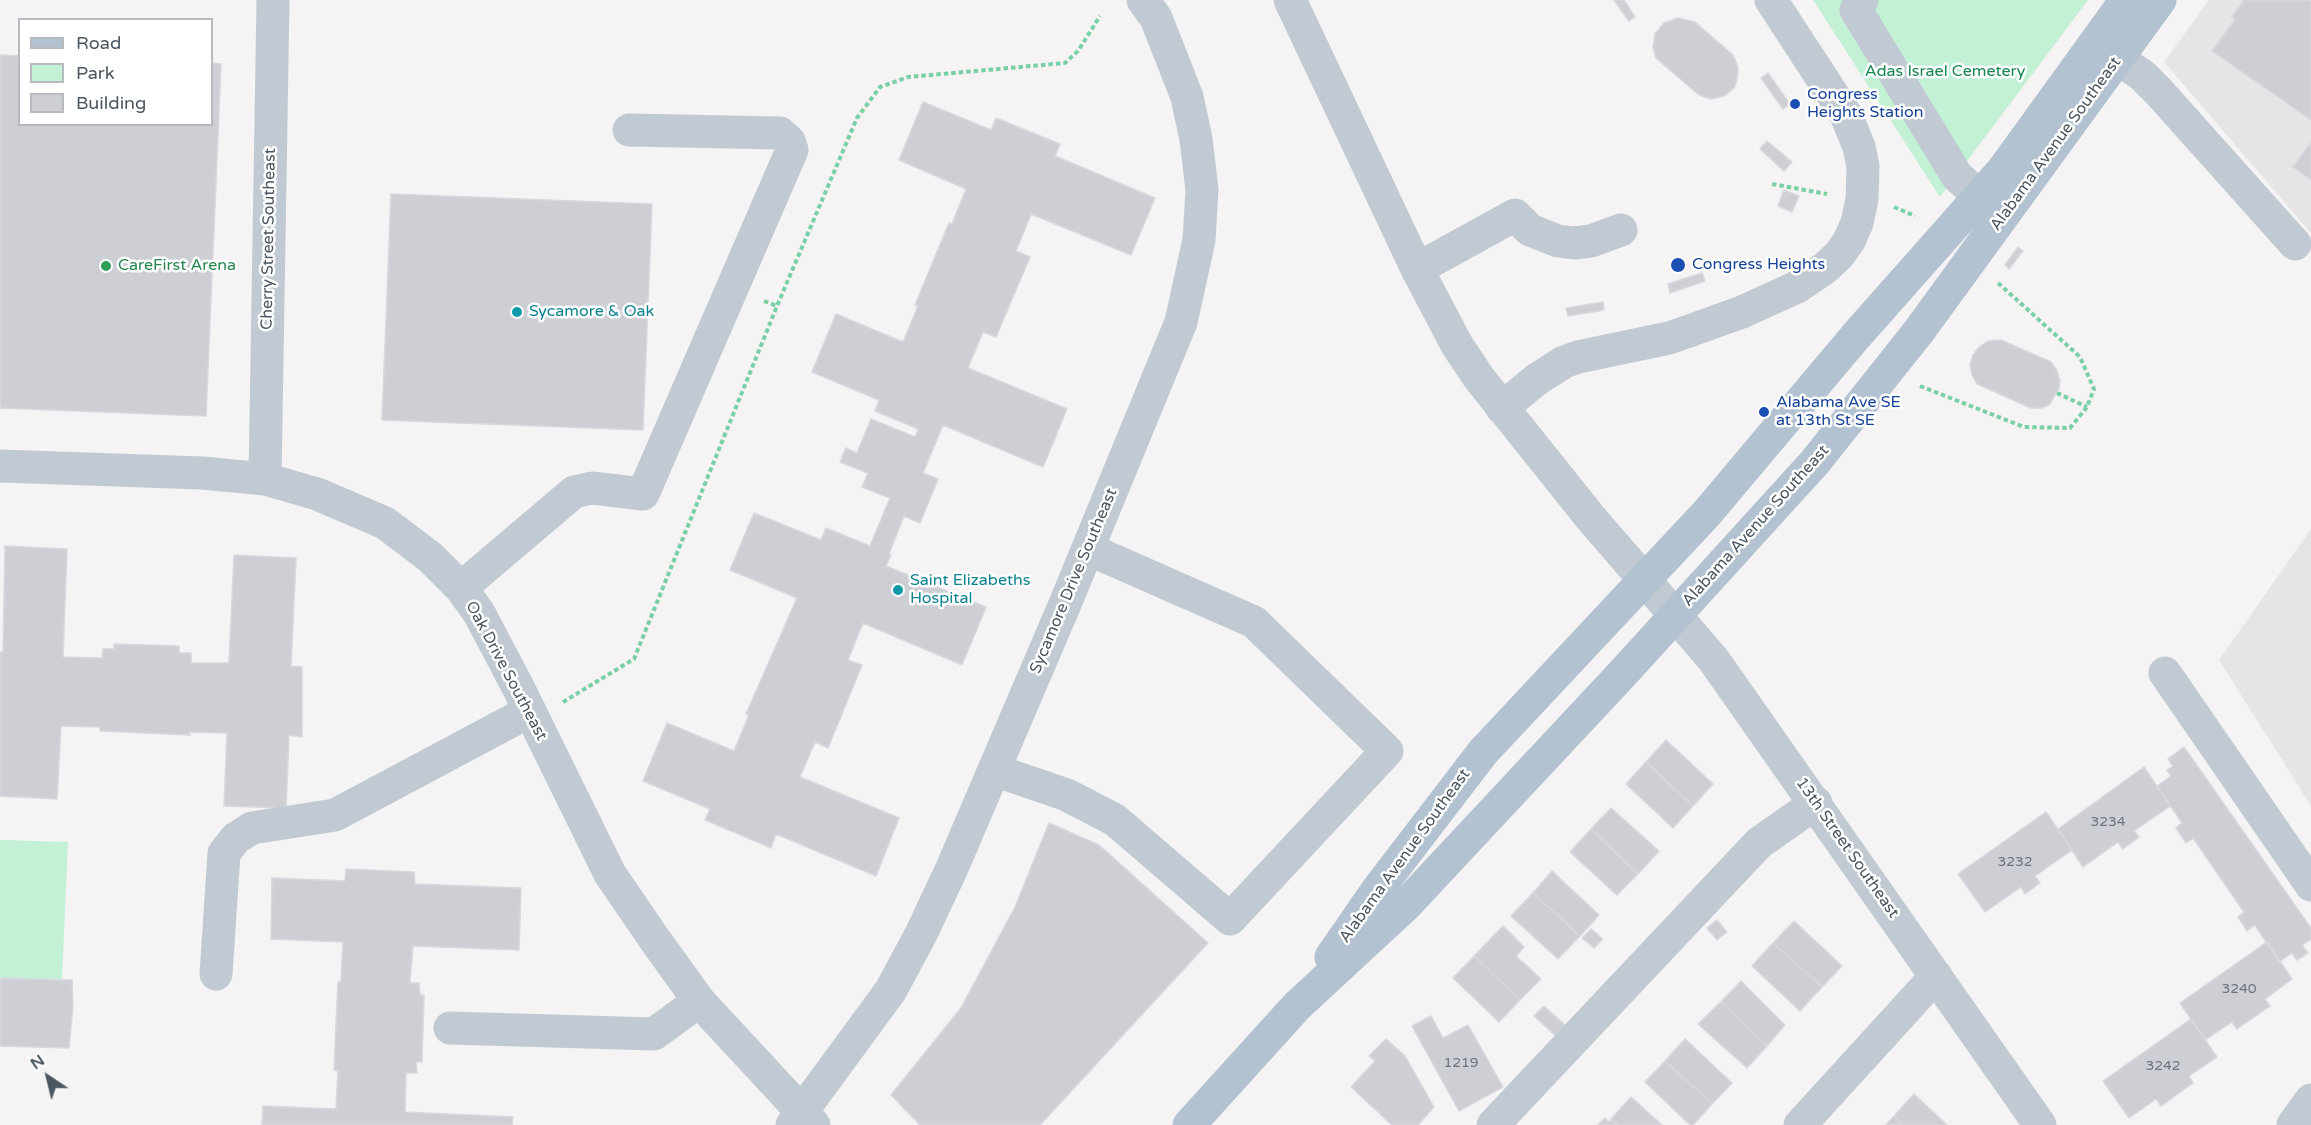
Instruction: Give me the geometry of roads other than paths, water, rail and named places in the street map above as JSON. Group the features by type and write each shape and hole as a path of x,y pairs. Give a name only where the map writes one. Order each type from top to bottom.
{"main road":[{"name":"Alabama Avenue Southeast","path":"1297,1006 1378,889 1465,774 1707,513 1855,337 1980,197 2024,141 2126,0"},
{"name":"Alabama Avenue Southeast","path":"1189,1125 1297,1006 1405,906 1815,462 1934,312 2160,0"}],"street":[{"name":"Cherry Street Southeast","path":"265,479 273,0"},
{"name":"Sycamore Drive Southeast","path":"803,1121 891,990 922,932 952,868 1088,549 1181,322 1199,240 1202,190 1196,139 1186,97 1156,18 1143,0"},
{"name":"13th Street Southeast","path":"1290,0 1417,269 1457,345 1502,408 1590,517 1713,659 2040,1125"},
{"path":"1502,408 1536,380 1564,362 1586,355 1669,338 1742,312 1797,288 1825,268 1844,248 1857,223 1862,199 1863,166 1859,147 1846,115 1771,0"},
{"path":"1862,0 1856,10 1957,176 1980,197"},
{"path":"2118,59 2142,75 2159,92 2295,244"},
{"path":"461,588 574,492 592,489 643,494 792,150 789,141 780,133 629,130"},
{"path":"1417,269 1515,215 1530,230 1558,241 1591,241 1621,230"},
{"name":"Oak Drive Southeast","path":"0,466 202,472 265,479 317,494 386,523 430,556 461,588 479,613 610,873 699,1001 803,1121"},
{"path":"994,770 1067,795 1115,820 1230,919 1387,751 1254,622 1088,549"},
{"path":"2165,673 2311,885"},
{"path":"216,974 225,853 236,838 252,828 335,815 532,715"},
{"path":"1493,1125 1759,843 1816,803"},
{"path":"1800,1125 1936,976"},
{"path":"450,1028 654,1034 699,1001"},
{"path":"2293,1125 2311,1100"}],"place":[{"name":"Congress Heights Station","path":"1795,104"},
{"name":"Congress Heights","path":"1678,265"},
{"name":"CareFirst Arena","path":"106,266"},
{"name":"Sycamore & Oak","path":"517,312"},
{"name":"Alabama Ave SE at 13th St SE","path":"1764,412"},
{"name":"Saint Elizabeths Hospital","path":"898,590"}],"park label":[{"name":"Adas Israel Cemetery","path":"1945,72"}]}
